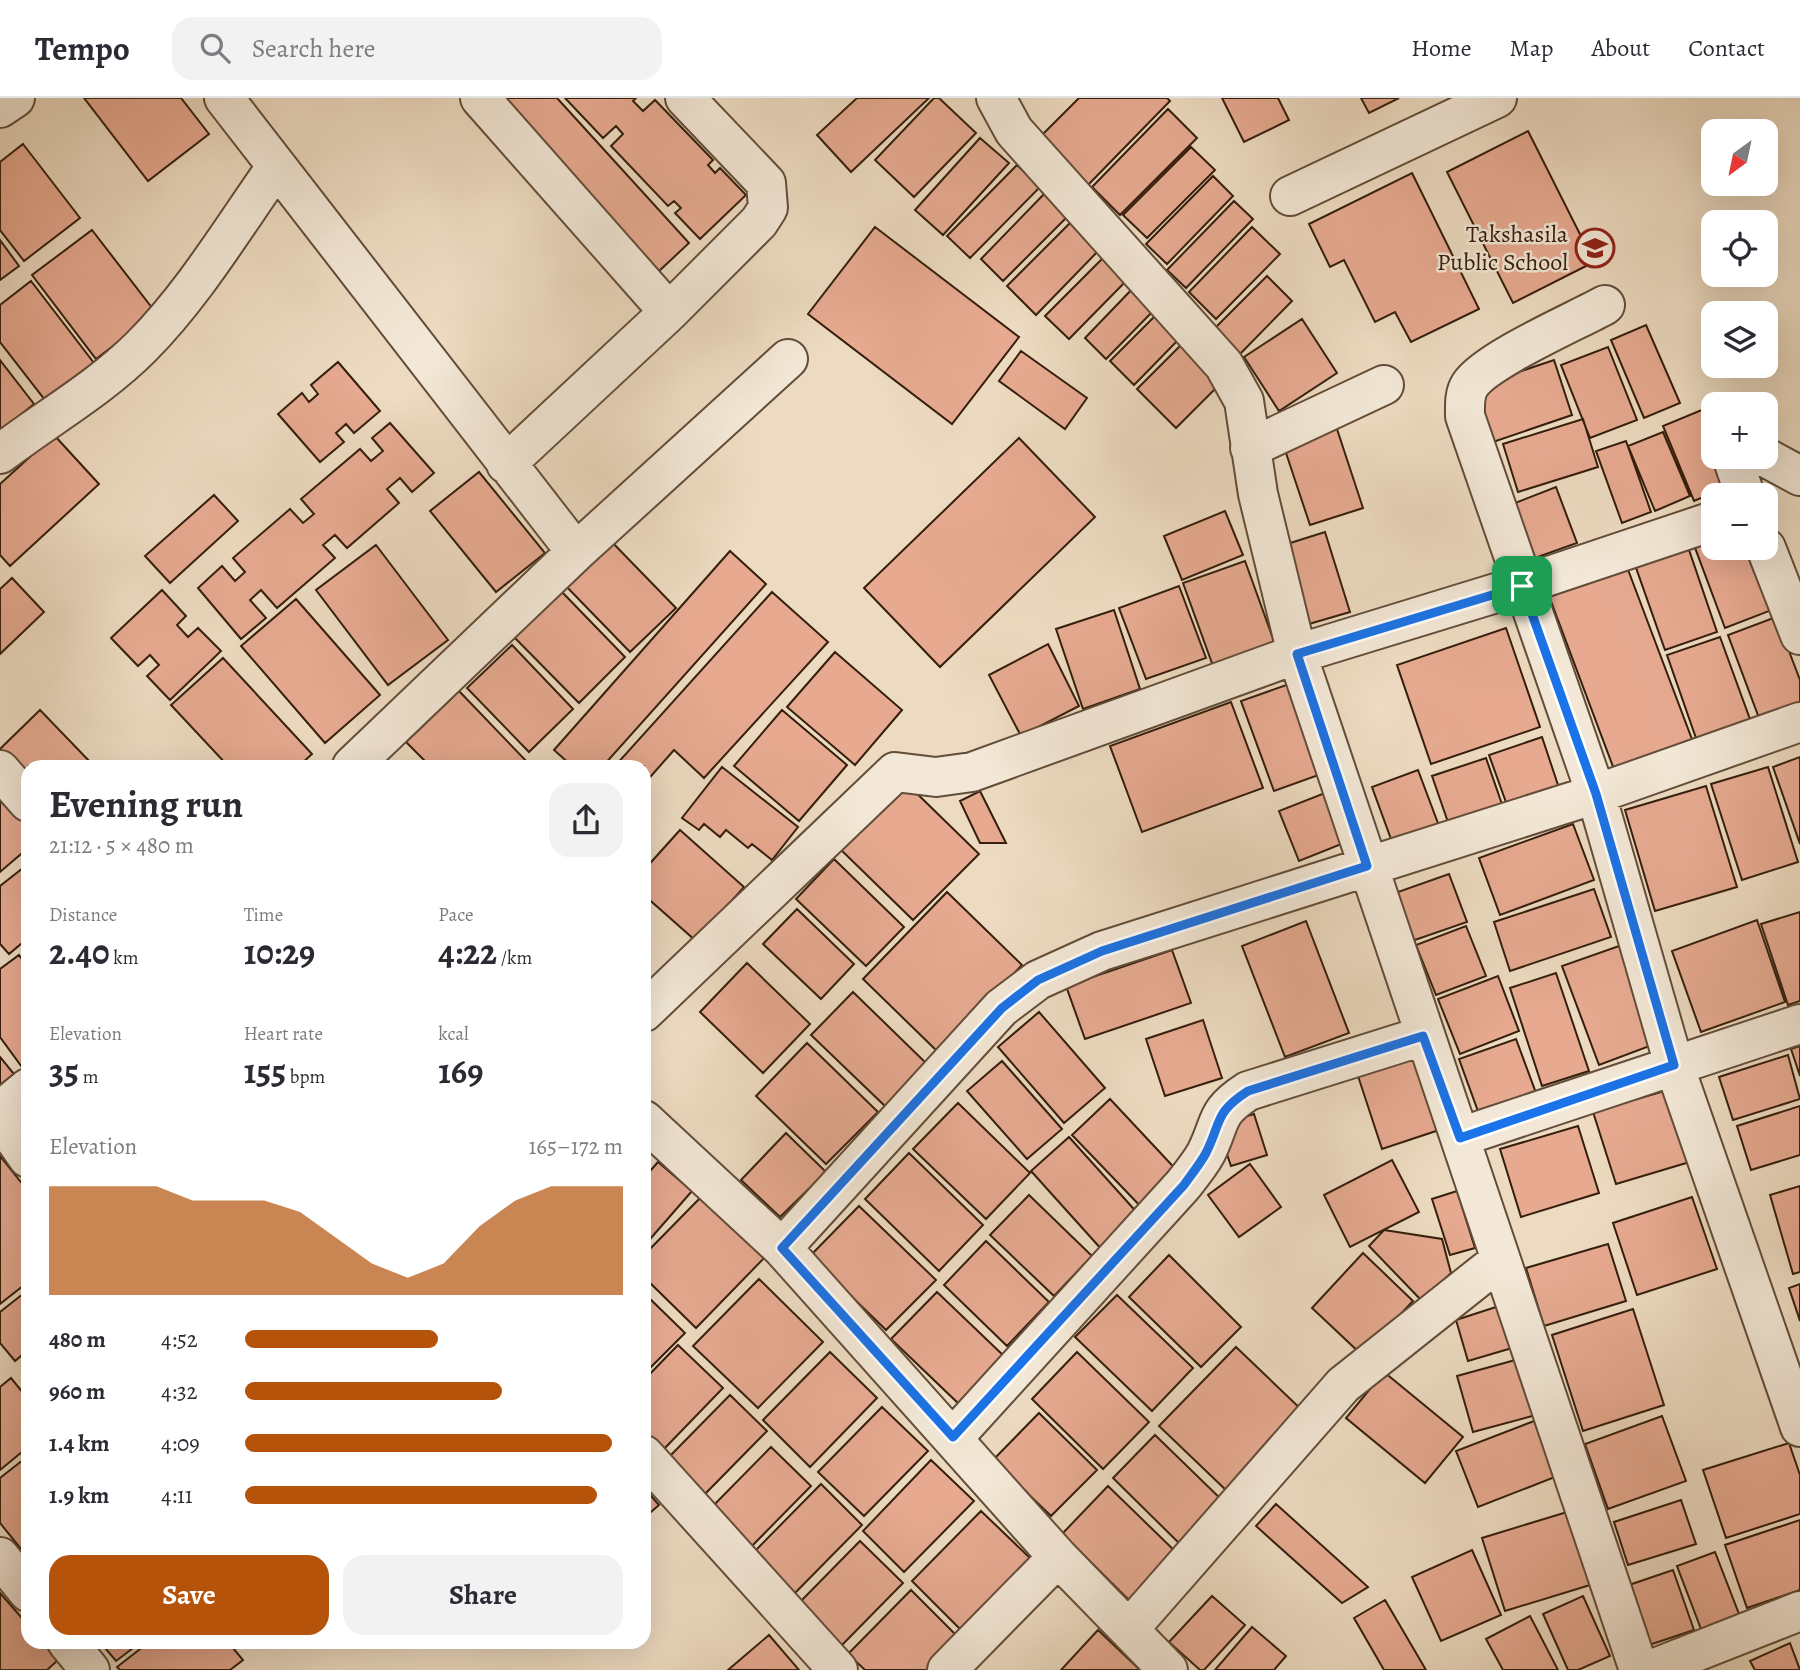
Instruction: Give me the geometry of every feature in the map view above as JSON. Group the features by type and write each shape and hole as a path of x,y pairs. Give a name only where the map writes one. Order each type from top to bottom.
{"street":[{"path":"0,108 15,98"},
{"path":"224,98 576,552"},
{"path":"480,98 669,312"},
{"path":"506,464 669,312 759,222 768,208 770,196 766,183 685,98"},
{"path":"996,98 1014,131 1224,365 1244,401 1250,448 1297,654 1423,1036 1460,1138 1499,1261 1639,1670"},
{"path":"1290,196 1497,98"},
{"path":"1,454 100,384 140,348 170,316 284,177"},
{"path":"1605,305 1487,368 1470,384 1465,400 1465,416 1596,794 1674,1065 1800,1427"},
{"path":"358,760 576,552 788,359"},
{"path":"1250,448 1384,385"},
{"path":"1778,464 1800,476"},
{"path":"651,1005 895,772 936,777 972,772 1297,654 1522,586 1701,526"},
{"path":"1771,560 1800,635"},
{"path":"782,1248 1002,1008 1038,980 1102,951 1596,794 1800,722"},
{"path":"0,770 21,794"},
{"path":"1460,1138 1800,1024"},
{"path":"953,1437 1184,1185 1206,1153 1219,1115 1230,1103 1248,1091 1423,1036"},
{"path":"0,1111 21,1094"},
{"path":"0,1118 21,1148"},
{"path":"651,1126 782,1248 1058,1557 1168,1670"},
{"path":"1129,1629 1343,1385 1499,1261"},
{"path":"651,1463 838,1670"},
{"path":"0,1557 21,1583"},
{"path":"947,1670 1058,1557"},
{"path":"1650,1670 1800,1611"},
{"path":"73,1649 90,1670"}],"building":[{"path":"84,98 181,98 209,134 148,181"},
{"path":"500,98 557,98 689,243 658,272"},
{"path":"565,98 636,98 633,101 643,111 655,100 713,160 708,165 715,173 720,168 746,195 700,239 675,213 681,208 674,201 668,206 611,146 623,134 616,126 603,138"},
{"path":"857,98 929,98 851,172 817,135"},
{"path":"934,98 939,98 976,133 914,197 875,160"},
{"path":"1079,98 1167,98 1170,101 1087,186 1038,139"},
{"path":"1222,98 1278,98 1289,120 1244,142"},
{"path":"1361,98 1399,98 1369,113"},
{"path":"1168,109 1197,138 1120,215 1092,187"},
{"path":"1528,131 1594,262 1513,303 1447,172"},
{"path":"980,138 1009,163 943,235 915,210"},
{"path":"23,144 80,218 24,261 0,230 0,162"},
{"path":"1191,147 1215,170 1147,238 1123,215"},
{"path":"1017,165 1040,187 970,258 947,236"},
{"path":"1412,173 1479,309 1411,342 1395,312 1375,322 1344,260 1330,267 1309,224"},
{"path":"1213,176 1233,196 1167,264 1146,244"},
{"path":"1046,192 1069,215 1003,281 981,259"},
{"path":"1234,201 1253,219 1186,288 1167,270"},
{"path":"1073,220 1101,248 1036,315 1007,286"},
{"path":"875,227 1019,337 952,424 808,314"},
{"path":"1252,227 1280,254 1216,319 1189,292"},
{"path":"92,230 156,313 96,359 32,275"},
{"path":"0,240 19,266 0,280"},
{"path":"1105,256 1129,278 1069,339 1045,316"},
{"path":"1267,276 1292,301 1240,354 1215,328"},
{"path":"31,281 94,363 45,400 0,342 0,305"},
{"path":"1136,285 1158,306 1106,359 1085,338"},
{"path":"1158,313 1182,336 1134,385 1110,361"},
{"path":"1302,319 1337,373 1279,411 1244,357"},
{"path":"1646,325 1680,403 1644,418 1611,340"},
{"path":"1183,343 1222,382 1176,428 1137,389"},
{"path":"1608,347 1637,420 1590,438 1561,365"},
{"path":"1021,351 1087,398 1065,429 999,381"},
{"path":"0,360 34,404 0,431"},
{"path":"1554,360 1572,415 1493,442 1474,387"},
{"path":"338,362 380,411 354,433 346,424 336,433 344,442 320,462 278,414 302,393 309,402 318,394 311,385"},
{"path":"1701,410 1701,469 1729,469 1735,483 1701,483 1701,498 1694,501 1663,426"},
{"path":"1583,419 1598,467 1518,492 1503,444"},
{"path":"390,423 434,473 412,492 400,478 387,489 399,503 347,548 335,535 323,545 335,558 277,608 261,590 250,600 266,618 241,639 198,588 222,566 235,581 245,572 233,558 290,509 303,523 314,514 301,499 360,449 371,461 383,451 372,438"},
{"path":"1335,423 1363,508 1310,525 1282,441"},
{"path":"1663,432 1690,496 1655,511 1628,446"},
{"path":"54,435 99,484 10,566 0,555 0,484"},
{"path":"1019,438 1095,517 940,667 864,588"},
{"path":"1626,441 1651,512 1622,523 1596,451"},
{"path":"479,472 545,553 496,592 430,511"},
{"path":"1556,487 1577,543 1535,558 1515,503"},
{"path":"214,495 238,521 170,583 145,556"},
{"path":"1225,511 1243,555 1182,580 1164,536"},
{"path":"1325,532 1350,612 1309,624 1284,545"},
{"path":"608,538 676,608 630,652 562,582"},
{"path":"1701,542 1701,560 1765,560 1782,606 1725,628 1694,545"},
{"path":"1687,544 1717,632 1665,650 1634,562"},
{"path":"376,545 448,640 388,685 316,590"},
{"path":"730,551 766,584 608,760 565,760 554,750"},
{"path":"1245,561 1275,644 1213,666 1183,583"},
{"path":"1627,567 1693,742 1615,772 1549,596"},
{"path":"12,578 44,612 0,654 0,589"},
{"path":"1179,586 1206,658 1146,679 1119,608"},
{"path":"162,590 186,616 177,625 188,637 198,628 221,651 170,700 147,676 159,665 150,655 138,666 111,638"},
{"path":"561,591 625,657 579,703 514,637"},
{"path":"772,592 828,642 704,778 674,750 651,776 651,760 620,760"},
{"path":"296,599 380,695 325,743 241,646"},
{"path":"1114,610 1140,689 1083,709 1056,629"},
{"path":"1776,617 1800,680 1800,702 1759,718 1728,635"},
{"path":"1506,628 1540,727 1431,764 1397,665"},
{"path":"1720,637 1751,722 1697,741 1667,655"},
{"path":"1048,644 1079,706 1021,736 989,675"},
{"path":"512,645 573,709 529,752 467,688"},
{"path":"835,652 902,710 855,765 787,707"},
{"path":"223,658 312,754 306,760 222,760 171,705"},
{"path":"1295,682 1327,772 1274,791 1241,701"},
{"path":"459,691 525,760 424,760 406,742"},
{"path":"1231,702 1263,788 1142,832 1110,746"},
{"path":"40,710 88,760 21,760 21,772 0,749"},
{"path":"782,710 847,765 799,821 734,766"},
{"path":"1542,737 1559,788 1507,805 1489,755"},
{"path":"1800,757 1800,844 1773,767"},
{"path":"1486,758 1504,810 1450,828 1432,776"},
{"path":"722,767 798,827 772,860 752,844 748,848 726,830 720,837 704,824 699,830 682,818"},
{"path":"1768,767 1798,862 1742,880 1711,784"},
{"path":"1418,770 1442,834 1395,850 1372,787"},
{"path":"902,779 979,854 913,920 836,845"},
{"path":"1706,786 1737,887 1655,911 1625,810"},
{"path":"980,791 1006,843 980,843 960,801"},
{"path":"1330,791 1349,841 1299,861 1279,811"},
{"path":"0,795 21,819 21,854 0,872"},
{"path":"1573,824 1594,880 1500,915 1479,858"},
{"path":"680,830 744,887 696,941 651,901 651,862"},
{"path":"834,859 904,927 866,966 796,899"},
{"path":"21,870 21,944 9,954 0,944 0,886"},
{"path":"1449,874 1467,922 1412,941 1395,893"},
{"path":"1594,889 1611,937 1510,971 1494,922"},
{"path":"947,892 1022,965 938,1052 863,979"},
{"path":"797,909 854,964 821,999 763,944"},
{"path":"1800,912 1800,1001 1788,1005 1761,924"},
{"path":"1757,920 1785,1002 1701,1032 1672,951"},
{"path":"1306,921 1349,1033 1285,1057 1242,946"},
{"path":"1466,926 1486,976 1436,995 1416,945"},
{"path":"1619,946 1655,1044 1599,1065 1562,966"},
{"path":"1172,950 1191,1003 1085,1039 1066,986"},
{"path":"19,955 21,958 21,1066 0,1037 0,969"},
{"path":"747,963 810,1024 763,1073 700,1012"},
{"path":"1556,973 1589,1071 1542,1086 1510,988"},
{"path":"1498,976 1519,1031 1460,1054 1438,999"},
{"path":"853,992 928,1065 886,1107 811,1035"},
{"path":"1039,1012 1105,1088 1064,1123 998,1047"},
{"path":"1203,1020 1222,1078 1165,1096 1146,1039"},
{"path":"1516,1039 1536,1093 1479,1114 1459,1059"},
{"path":"807,1043 878,1112 826,1164 756,1096"},
{"path":"1800,1046 1800,1076 1791,1049"},
{"path":"1419,1052 1445,1128 1382,1149 1357,1073"},
{"path":"1788,1055 1800,1099 1733,1120 1719,1077"},
{"path":"0,1057 14,1074 0,1085"},
{"path":"1002,1061 1062,1129 1027,1159 967,1091"},
{"path":"1671,1089 1693,1161 1616,1184 1593,1112"},
{"path":"1110,1099 1183,1177 1146,1212 1072,1135"},
{"path":"958,1103 1030,1173 986,1219 913,1149"},
{"path":"1800,1106 1800,1155 1751,1170 1737,1126"},
{"path":"1254,1114 1267,1155 1231,1166 1217,1125"},
{"path":"1578,1126 1599,1193 1521,1217 1500,1149"},
{"path":"786,1133 826,1172 780,1217 741,1180"},
{"path":"1069,1137 1141,1217 1103,1251 1031,1171"},
{"path":"909,1153 983,1225 939,1271 865,1199"},
{"path":"0,1156 21,1182 21,1288 0,1304"},
{"path":"1392,1160 1419,1212 1350,1247 1324,1195"},
{"path":"658,1162 692,1191 651,1238 651,1170"},
{"path":"1250,1164 1281,1207 1239,1237 1208,1195"},
{"path":"1800,1186 1800,1272 1793,1274 1770,1195"},
{"path":"1457,1191 1475,1248 1450,1255 1432,1199"},
{"path":"704,1194 767,1255 696,1328 651,1284 651,1248"},
{"path":"1029,1195 1092,1256 1054,1296 990,1235"},
{"path":"1692,1197 1717,1269 1637,1295 1613,1223"},
{"path":"859,1206 936,1280 886,1330 810,1256"},
{"path":"1384,1230 1442,1239 1451,1273 1422,1301 1369,1246"},
{"path":"986,1241 1049,1302 1007,1346 944,1285"},
{"path":"1608,1244 1626,1301 1544,1326 1526,1268"},
{"path":"1363,1253 1413,1301 1362,1355 1312,1308"},
{"path":"1169,1255 1241,1327 1201,1367 1129,1297"},
{"path":"759,1279 823,1342 758,1408 693,1346"},
{"path":"1800,1284 1800,1321 1789,1288"},
{"path":"937,1292 1006,1358 960,1405 891,1339"},
{"path":"1117,1295 1193,1368 1152,1411 1075,1337"},
{"path":"21,1296 21,1356 15,1361 0,1343 0,1312"},
{"path":"651,1300 685,1333 651,1367"},
{"path":"1499,1306 1512,1348 1468,1361 1456,1320"},
{"path":"1633,1309 1664,1405 1583,1431 1552,1335"},
{"path":"678,1345 723,1388 662,1451 651,1441 651,1373"},
{"path":"1236,1347 1305,1413 1228,1492 1159,1426"},
{"path":"830,1352 877,1398 810,1467 763,1420"},
{"path":"1077,1352 1149,1422 1103,1469 1032,1399"},
{"path":"1519,1359 1536,1415 1473,1432 1457,1376"},
{"path":"1384,1372 1463,1437 1425,1483 1346,1418"},
{"path":"11,1378 21,1390 21,1453 0,1470 0,1387"},
{"path":"730,1395 767,1431 703,1496 666,1460"},
{"path":"882,1407 928,1451 864,1516 818,1472"},
{"path":"1039,1413 1097,1470 1051,1516 993,1460"},
{"path":"1662,1416 1686,1481 1608,1509 1585,1444"},
{"path":"1534,1421 1555,1477 1478,1507 1456,1451"},
{"path":"1155,1435 1226,1504 1184,1548 1113,1478"},
{"path":"1789,1443 1800,1475 1800,1514 1726,1538 1703,1470"},
{"path":"771,1447 811,1486 747,1551 707,1512"},
{"path":"931,1460 974,1501 904,1572 863,1531"},
{"path":"21,1462 21,1549 0,1523 0,1478"},
{"path":"821,1484 862,1525 791,1597 750,1556"},
{"path":"1108,1486 1180,1556 1133,1604 1062,1534"},
{"path":"651,1496 659,1505 651,1512"},
{"path":"1681,1500 1696,1544 1628,1565 1614,1522"},
{"path":"1276,1504 1368,1587 1342,1603 1256,1526"},
{"path":"981,1511 1030,1558 960,1629 912,1581"},
{"path":"1567,1512 1590,1585 1505,1611 1482,1538"},
{"path":"1800,1520 1800,1590 1747,1608 1725,1545"},
{"path":"860,1541 903,1583 841,1646 798,1604"},
{"path":"1472,1550 1501,1615 1441,1641 1412,1577"},
{"path":"1715,1552 1739,1614 1701,1629 1677,1566"},
{"path":"1673,1570 1694,1630 1649,1645 1629,1585"},
{"path":"911,1590 960,1639 930,1670 865,1670 848,1654"},
{"path":"0,1593 21,1617 21,1649 48,1649 58,1660 47,1670 0,1670"},
{"path":"1212,1596 1245,1625 1204,1670 1200,1670 1169,1642"},
{"path":"1583,1596 1610,1656 1578,1670 1568,1670 1543,1614"},
{"path":"1385,1600 1426,1670 1384,1670 1354,1618"},
{"path":"1530,1616 1558,1670 1503,1670 1486,1639"},
{"path":"1252,1627 1286,1656 1274,1670 1215,1670"},
{"path":"1098,1630 1140,1670 1061,1670"},
{"path":"769,1635 799,1670 728,1670"},
{"path":"1790,1643 1800,1670 1755,1670 1750,1661"},
{"path":"106,1649 132,1649 116,1661"},
{"path":"140,1649 234,1649 243,1660 230,1670 120,1670 117,1667"}],"place":[{"name":"Takshasila Public School","path":"1595,248"}],"route":[{"path":"1522,586 1596,794 1674,1065 1460,1138 1423,1036 1248,1091 1230,1103 1219,1115 1206,1153 1184,1185 953,1437 782,1248 1002,1008 1038,980 1102,951 1367,866 1297,654 1522,586"}]}
